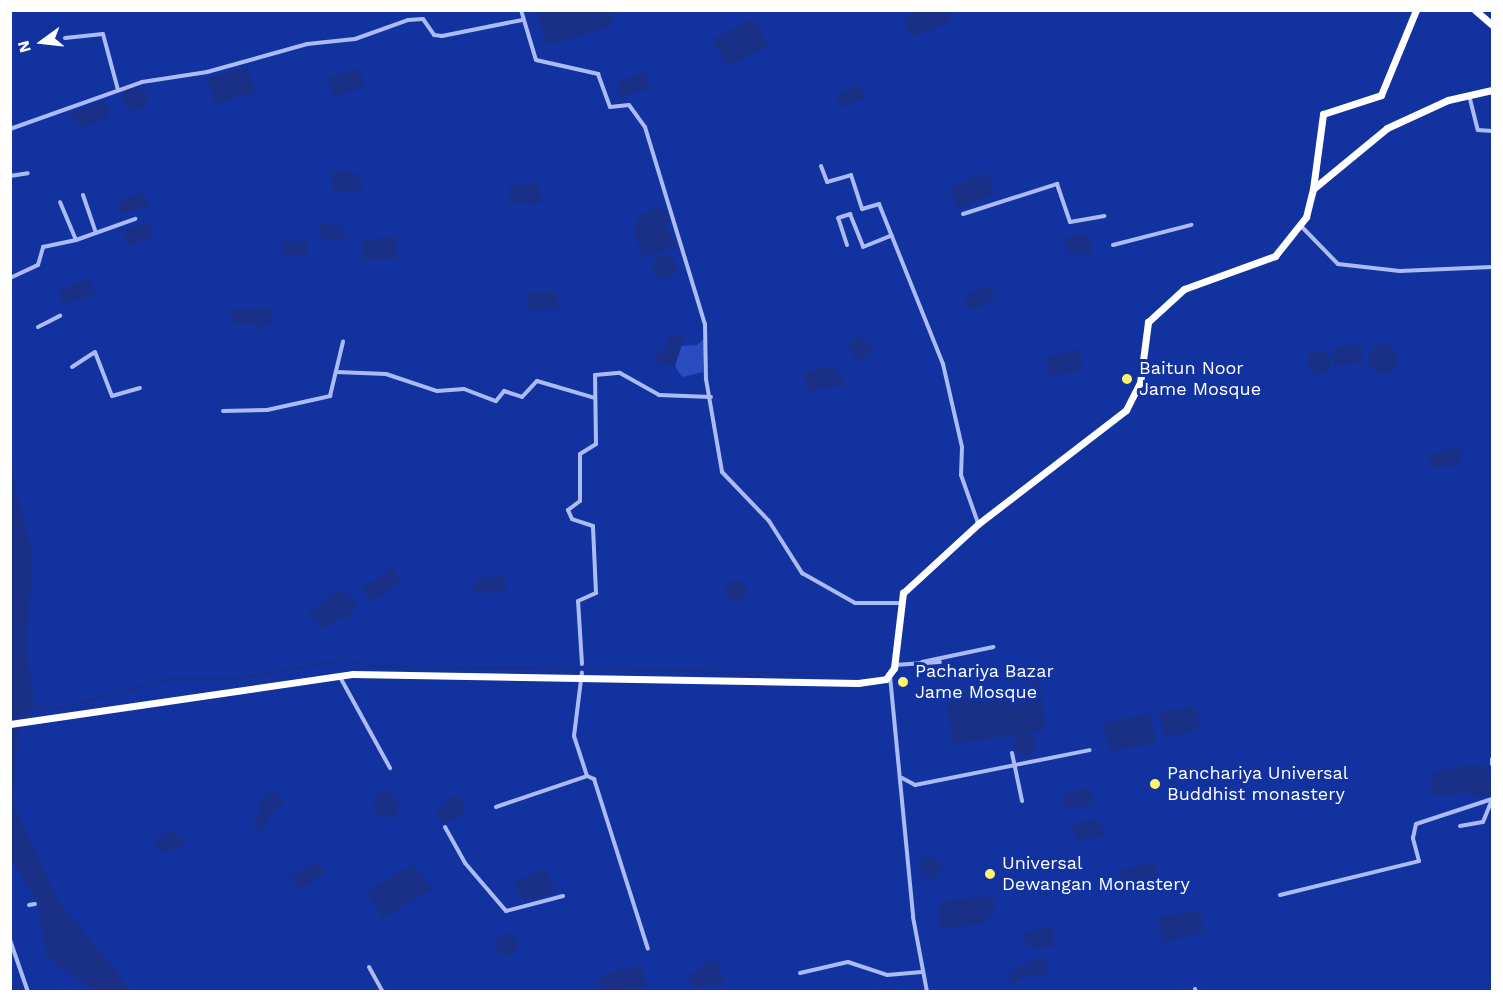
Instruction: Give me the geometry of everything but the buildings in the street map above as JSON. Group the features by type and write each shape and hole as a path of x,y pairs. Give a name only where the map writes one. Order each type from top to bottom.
{"highway":[{"path":"10,724 338,675 583,676 858,683 890,676 894,665 898,603 912,584 978,524 1126,410 1140,383 1145,326 1178,293 1275,256 1300,226 1313,189 1323,114 1381,95 1416,10"},
{"path":"1475,10 1492,25"},
{"path":"1313,189 1387,128 1469,94 1492,90"}],"street":[{"path":"520,10 536,60 598,74 610,107 629,105 640,118 705,324 711,397 722,472 769,521 802,573 855,603 898,603"},
{"path":"10,129 118,90 307,44 355,39 408,20 423,19 434,35 442,36 522,20"},
{"path":"65,38 103,34 118,90"},
{"path":"1469,94 1478,130 1492,132"},
{"path":"821,166 827,182 851,175 862,209 879,204 943,364 962,447 961,475 978,524"},
{"path":"10,176 28,173"},
{"path":"963,214 1057,184 1070,222 1104,216"},
{"path":"82,195 96,233"},
{"path":"60,202 76,240"},
{"path":"847,245 838,218 850,214 863,247 892,235"},
{"path":"10,278 38,265 43,247 76,240 135,219"},
{"path":"1113,245 1191,225"},
{"path":"1300,226 1338,264 1400,271 1492,267"},
{"path":"38,327 60,316"},
{"path":"223,411 320,401 330,396 343,342"},
{"path":"72,367 95,352 112,396 140,388"},
{"path":"337,372 386,374 437,391 464,389 496,400 504,392 522,397 537,381 595,398"},
{"path":"582,663 578,601 596,594 592,526 572,519 568,510 580,501 580,454 596,444 595,375 620,373 659,395 711,397"},
{"path":"894,665 993,648"},
{"path":"922,662 940,662"},
{"path":"338,675 390,768"},
{"path":"583,676 574,736 587,776"},
{"path":"890,676 922,972 927,992"},
{"path":"902,778 915,785 1090,750"},
{"path":"1012,753 1022,801"},
{"path":"1492,759 1492,764"},
{"path":"496,807 587,776 594,779 648,949"},
{"path":"1460,826 1483,822 1492,800"},
{"path":"1280,895 1419,861 1413,838 1416,824 1492,800"},
{"path":"445,827 465,863 506,911 563,896"},
{"path":"29,905 35,904"},
{"path":"10,940 26,980 28,992"},
{"path":"800,973 848,962 887,975 922,972"},
{"path":"369,967 383,992"}],"shaded area":[{"path":"918,10 949,11 951,16 946,24 911,37 903,19"},
{"path":"613,11 611,27 547,45 536,12"},
{"path":"754,18 768,46 726,67 712,39"},
{"path":"248,67 255,92 214,104 207,79"},
{"path":"359,68 365,87 334,97 328,78"},
{"path":"645,73 650,88 616,99 620,80"},
{"path":"859,82 867,97 841,108 835,98"},
{"path":"135,86 140,87 146,93 146,103 140,109 135,110 130,109 124,103 123,98 124,93 130,87"},
{"path":"102,101 109,107 108,119 81,128 70,113"},
{"path":"350,171 360,176 364,190 334,192 331,172"},
{"path":"986,172 996,193 959,210 949,189"},
{"path":"539,183 542,204 510,203 509,186"},
{"path":"142,192 149,207 120,214 119,200"},
{"path":"658,208 672,217 665,225 677,246 642,257 634,228 639,215"},
{"path":"149,222 154,237 128,246 123,230"},
{"path":"318,222 342,226 347,239 322,239"},
{"path":"1087,234 1093,255 1067,253 1063,238"},
{"path":"396,236 397,259 362,259 362,241"},
{"path":"281,241 308,241 308,256 281,256"},
{"path":"665,255 674,258 677,267 674,276 665,279 656,276 653,267 656,258"},
{"path":"90,279 95,294 64,304 59,289"},
{"path":"990,285 995,300 972,309 964,306 965,295"},
{"path":"527,292 558,292 558,310 527,310"},
{"path":"269,308 272,321 260,329 251,322 234,324 231,310"},
{"path":"685,335 675,366 658,365 655,356 666,348 668,336"},
{"path":"860,337 868,340 871,348 868,356 860,359 852,356 849,348 852,340"},
{"path":"705,338 703,372 682,377 675,366 681,346 697,345"},
{"path":"1361,344 1362,363 1335,366 1332,349"},
{"path":"1383,344 1389,345 1397,353 1397,365 1389,373 1383,374 1377,373 1369,365 1368,359 1369,353 1377,345"},
{"path":"1080,349 1083,370 1048,376 1046,357"},
{"path":"1319,350 1327,354 1331,362 1327,370 1319,374 1311,370 1307,362 1311,354"},
{"path":"833,366 847,385 808,391 802,373"},
{"path":"1453,448 1462,452 1460,465 1431,468 1429,455"},
{"path":"10,466 33,556 26,649 34,702 18,731 13,802 58,900 132,991 97,991 56,966 46,953 38,903 11,859"},
{"path":"392,568 401,582 371,602 362,588"},
{"path":"502,575 508,585 504,592 473,593 475,580"},
{"path":"736,580 744,583 747,591 744,599 736,602 728,599 725,591 728,583"},
{"path":"341,589 359,605 345,621 342,617 323,629 307,613"},
{"path":"1039,682 1046,731 953,744 946,695"},
{"path":"1193,706 1202,718 1196,730 1165,737 1159,713"},
{"path":"1150,713 1156,742 1109,752 1103,723"},
{"path":"1021,733 1029,733 1036,740 1036,748 1029,755 1021,755 1014,748 1014,740"},
{"path":"1467,765 1483,766 1490,774 1492,793 1479,798 1471,793 1430,796 1433,772"},
{"path":"1089,787 1093,801 1086,807 1067,808 1062,803 1064,795"},
{"path":"272,791 286,802 270,816 261,833 252,824 260,812 257,807"},
{"path":"386,792 395,796 399,805 395,814 386,818 377,814 373,805 377,796"},
{"path":"453,796 460,796 465,813 444,824 435,812"},
{"path":"1098,819 1105,835 1076,841 1072,824"},
{"path":"172,829 187,844 163,853 153,840"},
{"path":"931,857 939,860 942,868 939,876 931,879 923,876 920,868 923,860"},
{"path":"318,862 327,871 300,890 289,877"},
{"path":"1154,862 1158,878 1122,886 1118,871"},
{"path":"412,864 433,889 382,918 366,892"},
{"path":"545,869 557,893 524,901 513,882"},
{"path":"1044,880 1046,895 1015,894 1015,882"},
{"path":"989,896 996,905 985,924 940,928 939,902"},
{"path":"1200,911 1205,931 1163,943 1157,917"},
{"path":"1053,927 1054,947 1028,948 1022,933"},
{"path":"506,934 514,937 517,945 514,953 506,956 498,953 495,945 498,937"},
{"path":"716,958 725,982 694,988 687,976"},
{"path":"1048,958 1046,975 1029,975 1012,983 1009,973 1032,959"},
{"path":"641,965 647,988 602,991 599,976"}],"waterway":[{"path":"32,706 62,708 175,678 236,679 344,660 373,666 840,673"}],"place":[{"name":"Baitun Noor Jame Mosque","path":"1127,379"},
{"name":"Pachariya Bazar Jame Mosque","path":"903,682"},
{"name":"Panchariya Universal Buddhist monastery","path":"1155,784"},
{"name":"Universal Dewangan Monastery","path":"990,874"}]}
